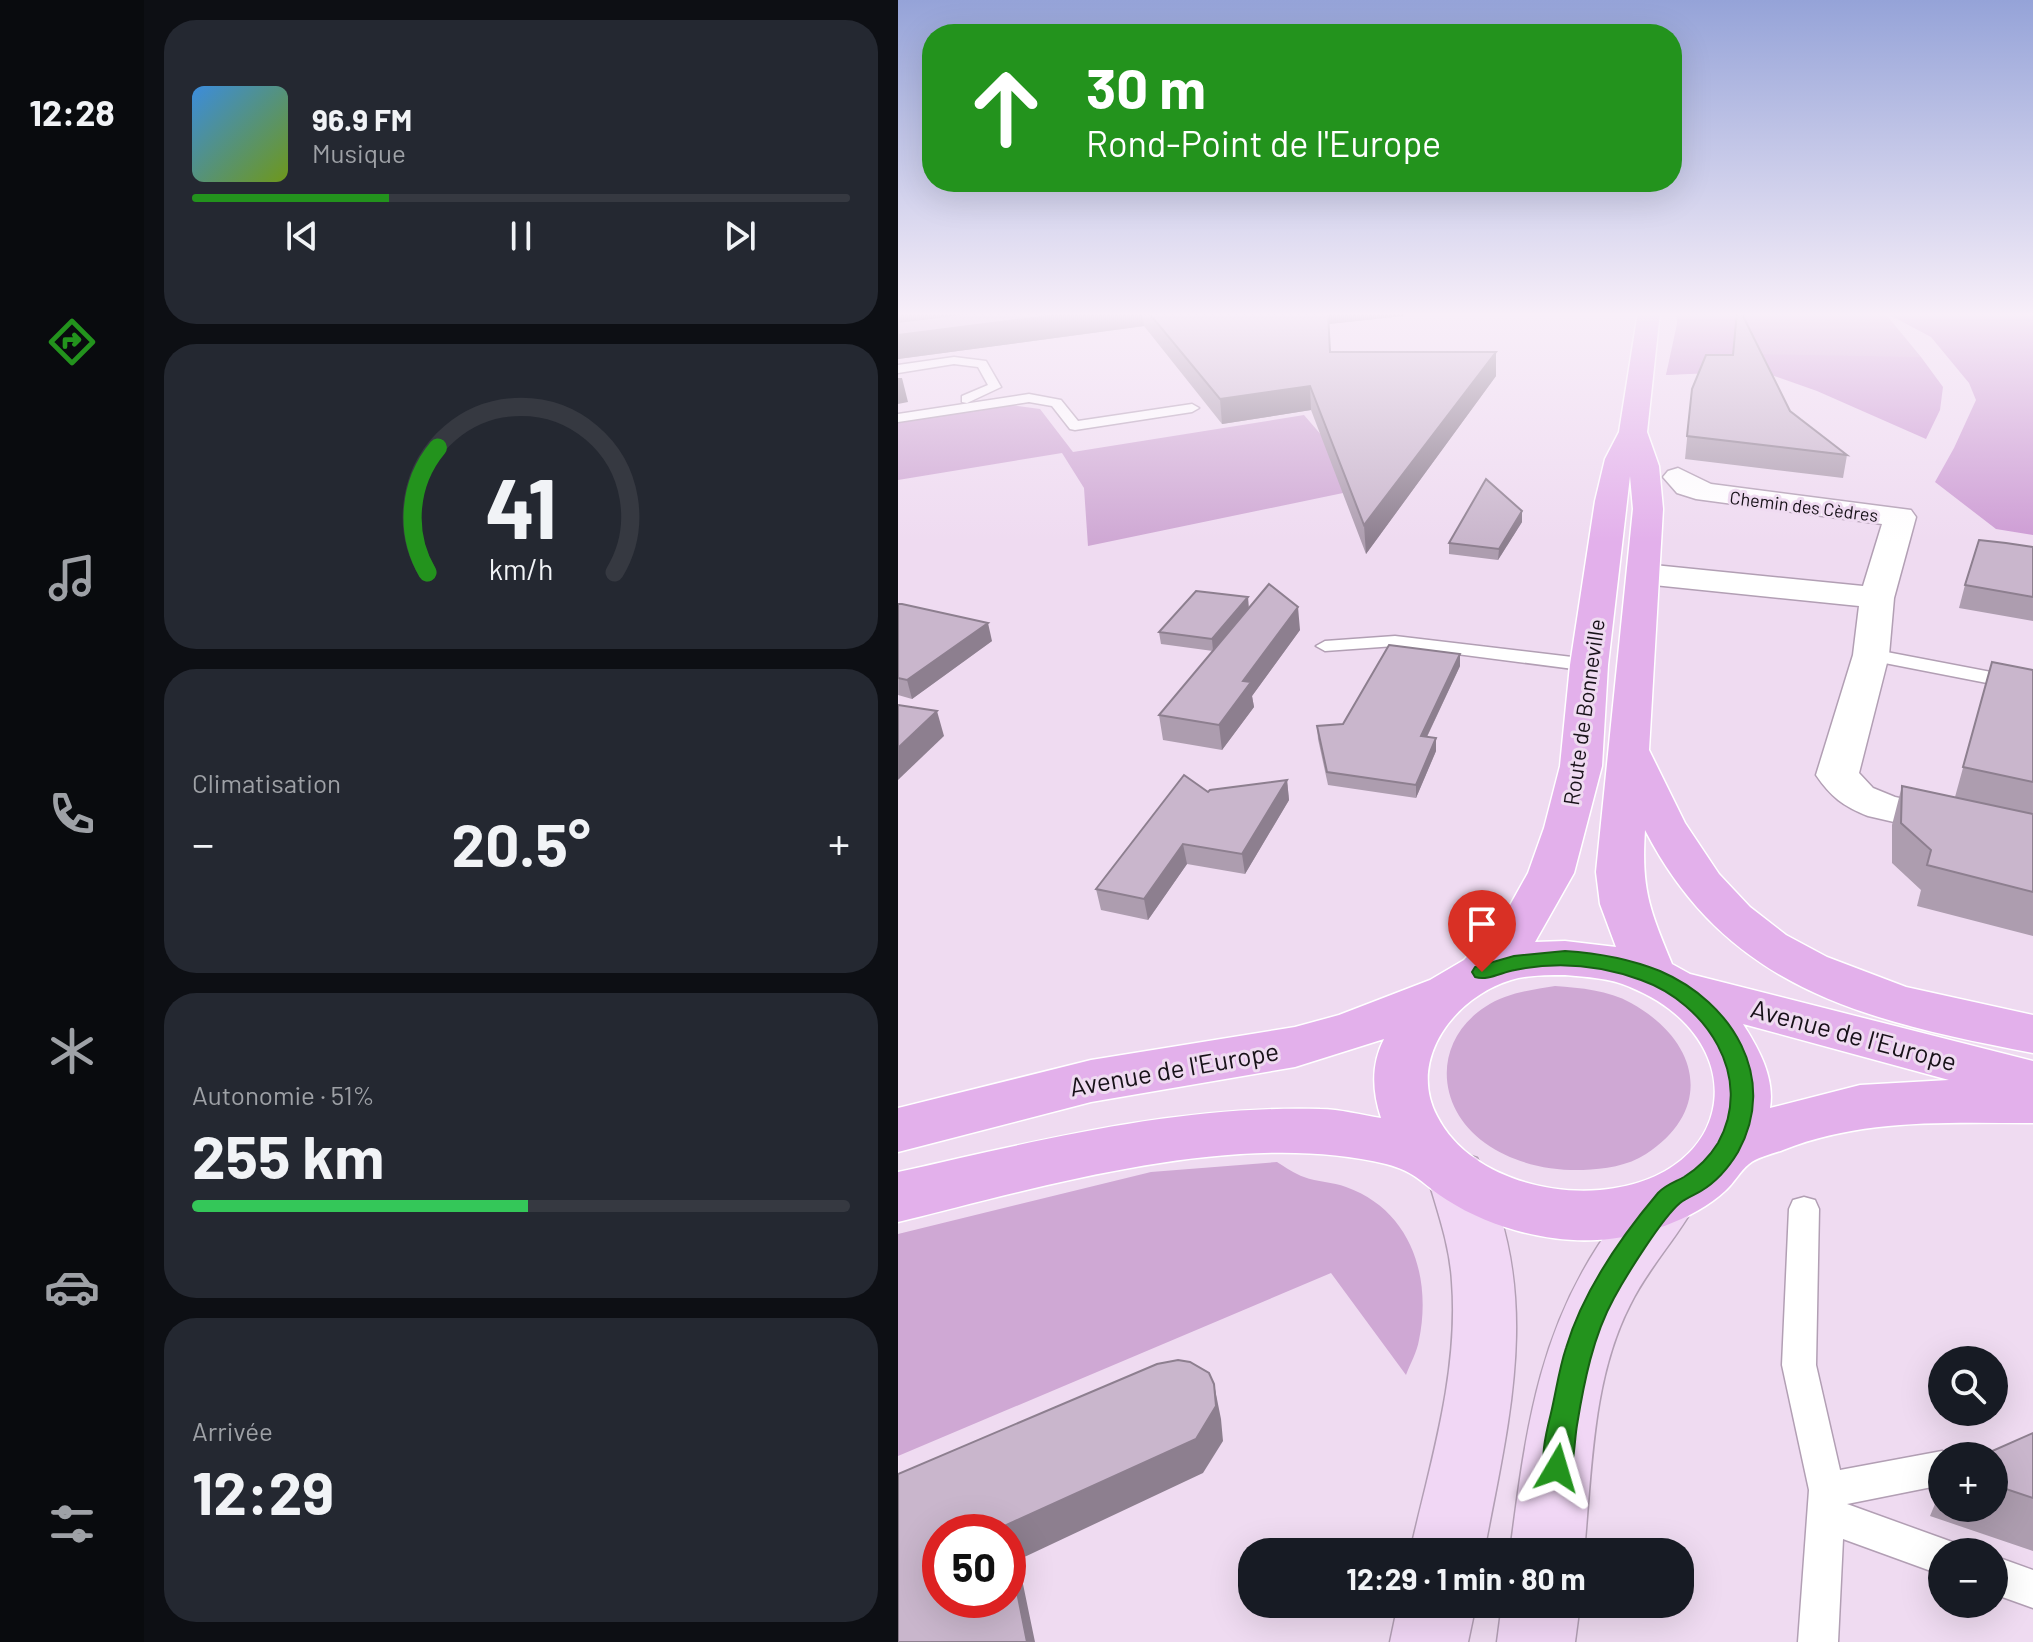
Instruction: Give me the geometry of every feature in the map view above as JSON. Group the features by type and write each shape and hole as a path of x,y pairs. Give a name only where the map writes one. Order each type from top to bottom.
{"main road":[{"name":"Route de Bonneville","path":"1444,1164 1414,1130 1404,1105 1401,1067 1406,1043 1418,1021 1523,925 1561,848 1581,766 1589,665 1610,501 1619,459 1633,432 1639,389"},
{"name":"Route de Bonneville","path":"1633,432 1647,484 1644,574 1620,880 1624,904 1662,982"},
{"path":"1629,745 1659,815 1701,885 1754,934 1804,966 1848,988 1945,1016 2033,1034"},
{"name":"Avenue de l'Europe","path":"898,1130 1091,1081 1295,1047 1354,1030 1514,963 1565,958 1601,961 1662,982 2033,1082"},
{"path":"898,1197 1078,1154 1229,1133 1323,1131 1384,1141 1444,1164 1497,1199 1546,1212 1572,1215 1623,1212 1670,1196 1714,1167 1736,1131 1744,1095 1730,1042 1712,1020 1662,982"},
{"name":"Avenue de l'Europe","path":"1728,1148 1805,1119 1846,1110 1911,1102 2033,1102"},
{"path":"1444,1164 1479,1251 1486,1315 1480,1384 1450,1538"},
{"path":"1549,1538 1562,1425 1580,1347 1602,1294 1625,1256 1670,1196"},
{"path":"1429,1642 1434,1618"},
{"path":"1536,1642 1539,1618"}],"street":[{"name":"Chemin des Cèdres","path":"1678,477 1688,487 1707,493 1900,517 1877,598 1871,655 1837,775 1858,797 1883,807 2033,840"},
{"path":"1644,574 1877,598"}],"lane":[{"path":"898,409 967,399 991,389"},
{"path":"898,418 1029,398 1056,403 1075,426 1192,408"},
{"path":"1325,646 1395,641 1589,665"},
{"path":"1871,655 2033,686"},
{"path":"1804,1209 1799,1365 1825,1513 1818,1642"},
{"path":"1825,1513 1928,1473"},
{"path":"1825,1513 1928,1551"},
{"path":"2008,1580 2033,1589"}],"shaded area":[{"path":"1810,389 1943,389 1940,410 1926,439"},
{"path":"1971,389 2033,389 2033,535 1996,529 1935,482 1976,400"},
{"path":"1011,405 1040,409 1073,452 1304,415 1367,488 1088,546 1084,488 1062,453 898,480 898,422"},
{"path":"1555,986 1604,992 1631,1003 1654,1018 1684,1055 1690,1075 1690,1096 1683,1116 1668,1136 1639,1158 1616,1166 1583,1170 1532,1164 1507,1156 1485,1143 1457,1111 1449,1093 1449,1055 1468,1021 1501,998"},
{"path":"1277,1162 1301,1176 1341,1185 1368,1198 1387,1212 1401,1229 1412,1248 1422,1293 1419,1340 1406,1375 1331,1273 898,1456 898,1234 1151,1172"}],"building":[{"path":"1211,389 1292,389 1220,399"},
{"path":"1311,389 1468,389 1364,525"},
{"path":"1692,389 1779,389 1790,411 1847,455 1687,436"},
{"path":"1486,479 1522,511 1499,549 1449,543"},
{"path":"1979,540 2033,547 2033,597 1965,585"},
{"path":"1269,584 1298,607 1243,681 1251,682 1219,725 1159,715"},
{"path":"1196,591 1248,597 1212,639 1159,632"},
{"path":"898,604 988,623 907,680 898,678"},
{"path":"1389,645 1460,654 1421,736 1436,738 1416,785 1327,772 1317,726 1343,724"},
{"path":"1992,662 2033,670 2033,782 1963,767"},
{"path":"898,705 937,711 898,748"},
{"path":"1184,775 1208,792 1287,780 1242,854 1183,844 1144,899 1096,889"},
{"path":"1902,786 2033,814 2033,892 1927,865 1931,850 1901,823"},
{"path":"1178,1360 1190,1362 1209,1373 1214,1384 1216,1406 1196,1439 1026,1516 922,1514 922,1618 1022,1618 1027,1642 898,1642 898,1474 1157,1364"},
{"path":"2033,1433 2033,1498 2008,1490 2008,1444"}],"route":[{"path":"1482,972 1514,963 1565,958 1617,964 1651,976 1691,999 1719,1027 1730,1042 1743,1077 1742,1113 1728,1148 1714,1167 1670,1196 1625,1256 1602,1294 1580,1347 1562,1425 1557,1468"}]}
